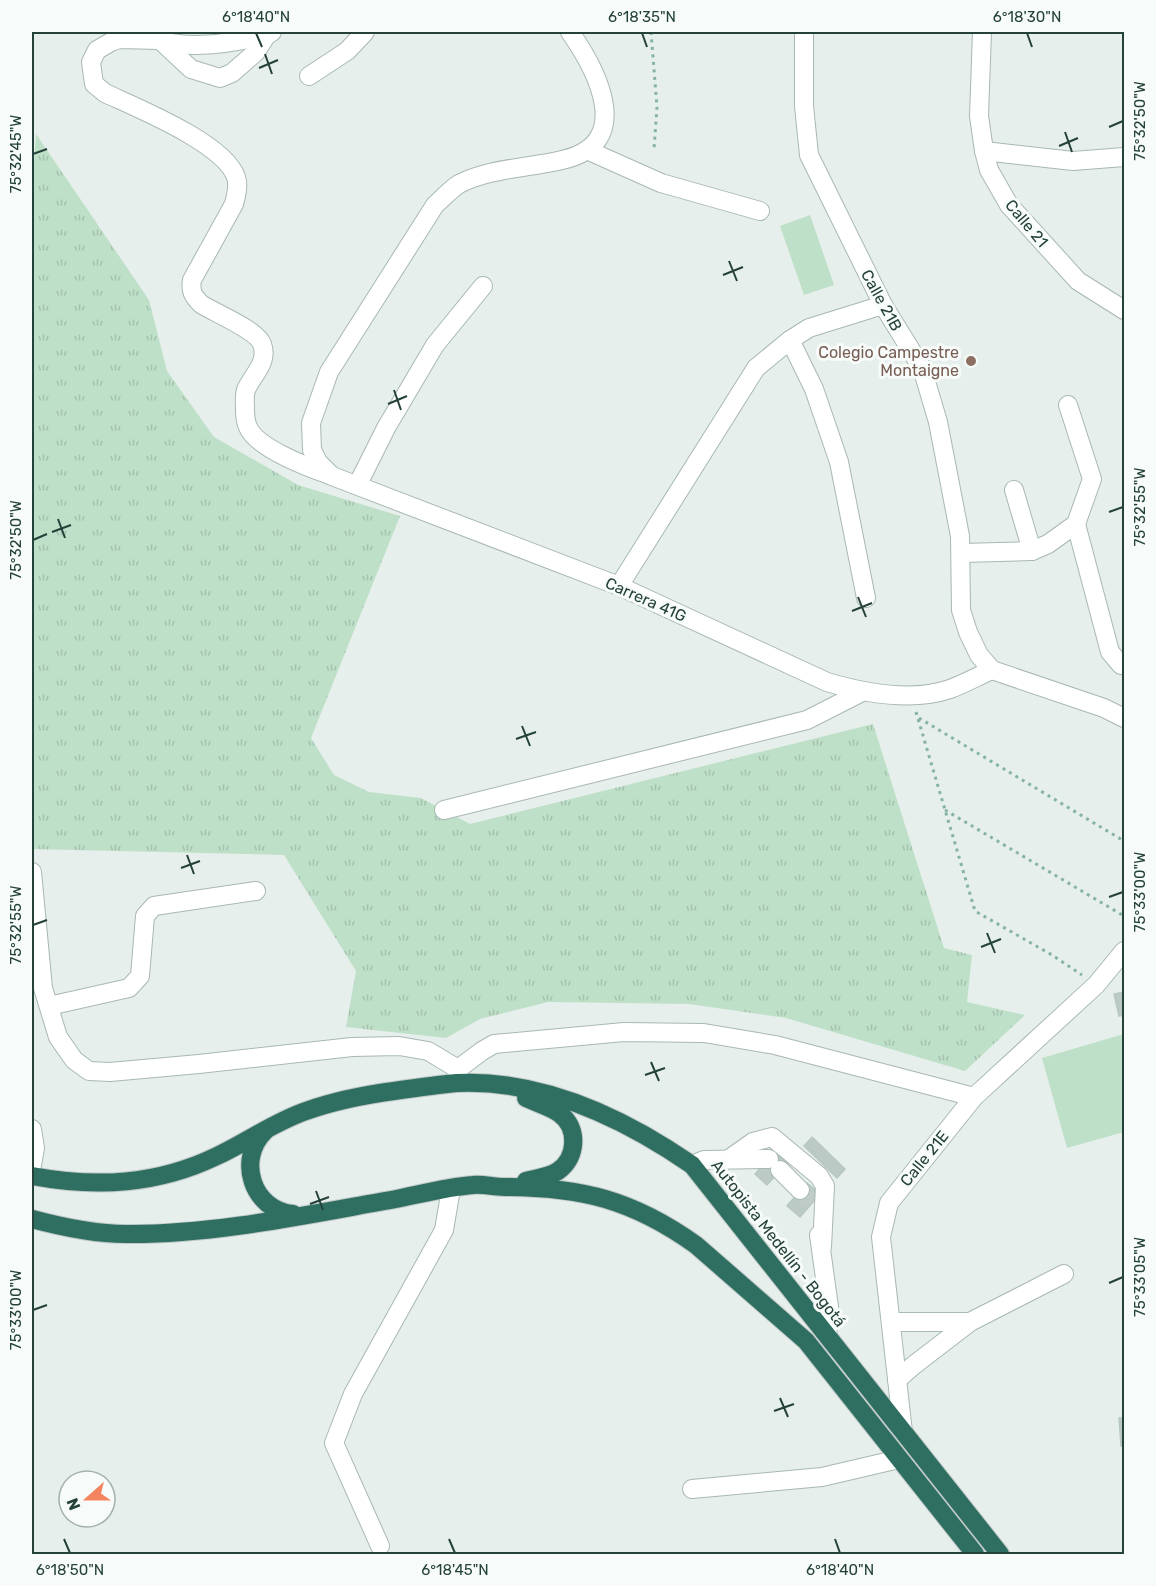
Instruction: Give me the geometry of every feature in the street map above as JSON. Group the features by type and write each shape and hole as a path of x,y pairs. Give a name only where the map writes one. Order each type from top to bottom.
{"highway":[{"name":"Autopista Medellín - Bogotá","path":"32,1176 68,1183 123,1183 169,1175 216,1157 270,1127 305,1111 458,1076 547,1095 609,1116 657,1140 692,1165 1000,1554"},
{"path":"494,1084 560,1114 568,1122 574,1144 569,1160 556,1172 501,1187"},
{"path":"270,1127 259,1137 252,1151 249,1167 252,1182 259,1196 271,1207 285,1213 300,1215"},
{"path":"32,1219 71,1229 124,1234 209,1230 474,1185 540,1186 606,1198 631,1207 696,1245 806,1341 975,1554"}],"street":[{"path":"309,76 347,51 365,32"},
{"path":"332,476 318,462 312,450 312,423 329,372 435,205 458,185 480,176 565,160 587,150 602,134 605,109 601,86 570,32"},
{"name":"Calle 21B","path":"804,32 804,106 808,155 883,305 922,368 938,422 960,536 961,610 979,655 992,670"},
{"name":"Calle 21","path":"982,32 979,116 989,170 1009,205 1078,281 1125,310"},
{"path":"160,40 180,46 200,46 269,34"},
{"path":"160,40 191,69 220,78 232,73 256,52 269,34"},
{"name":"Carrera 41G","path":"160,40 120,39 97,50 91,62 94,84 105,93 193,135 224,160 236,176 237,192 234,204 192,280 191,288 194,297 201,304 255,334 262,342 264,352 262,365 246,391 245,416 248,429 268,447 301,465 358,484 619,586 827,682 862,692 910,696 949,690 992,670"},
{"path":"587,150 661,183 760,211"},
{"path":"984,151 1073,161 1125,157"},
{"path":"358,484 386,428 435,345 483,286"},
{"path":"619,586 756,368 790,340 809,328 883,305"},
{"path":"790,340 814,389 839,462 866,598"},
{"path":"1068,405 1092,479 1076,524 1110,652 1121,665"},
{"path":"1014,490 1032,551"},
{"path":"961,553 1032,551 1048,544 1076,524"},
{"path":"992,670 1104,708 1125,718"},
{"path":"444,810 807,720 862,692"},
{"path":"32,872 43,988 58,1037 74,1060 89,1071 110,1072 199,1064 352,1047 399,1046 428,1051 458,1076 482,1051 495,1044 624,1032 704,1033 775,1045 974,1097"},
{"path":"49,1006 129,988 140,976 145,916 154,906 256,891"},
{"name":"Calle 21E","path":"903,1432 881,1238 889,1203 974,1097 1095,985 1125,951"},
{"path":"32,1129 35,1149 32,1165"},
{"path":"729,1159 753,1142 772,1137 819,1176 825,1186 822,1247 830,1314 827,1334"},
{"path":"692,1165 704,1160 729,1159 774,1165 806,1196 822,1247"},
{"path":"381,1546 334,1443 352,1394 444,1230 451,1189"},
{"path":"897,1380 970,1322 1064,1274"},
{"path":"891,1323 970,1322"},
{"path":"692,1490 822,1477 899,1459"}],"path":[{"path":"651,32 657,107 654,149"},
{"path":"910,696 975,911 1052,955 1095,985"},
{"path":"917,717 1125,841"},
{"path":"945,810 1125,916"}],"green space":[{"path":"36,134 149,300 167,371 214,437 298,485 400,516 311,738 334,775 369,792 421,798 470,824 873,724 944,948 972,955 967,1002 1025,1015 965,1071 786,1018 689,1004 548,1002 480,1019 446,1038 346,1027 356,971 284,855 32,849 32,191"},
{"path":"810,215 834,285 804,295 780,226"},
{"path":"1124,1034 1124,1132 1067,1148 1042,1058"}],"building":[{"path":"1124,992 1124,1015 1119,1016 1114,994"},
{"path":"812,1137 845,1169 837,1178 804,1146"},
{"path":"775,1152 787,1163 767,1185 755,1174"},
{"path":"807,1183 820,1194 800,1217 787,1206"},
{"path":"1119,1418 1124,1418 1124,1446 1121,1446"}],"tunnel":[{"path":"800,1190 812,1202"}],"place":[{"name":"Colegio Campestre Montaigne","path":"971,361"}]}
